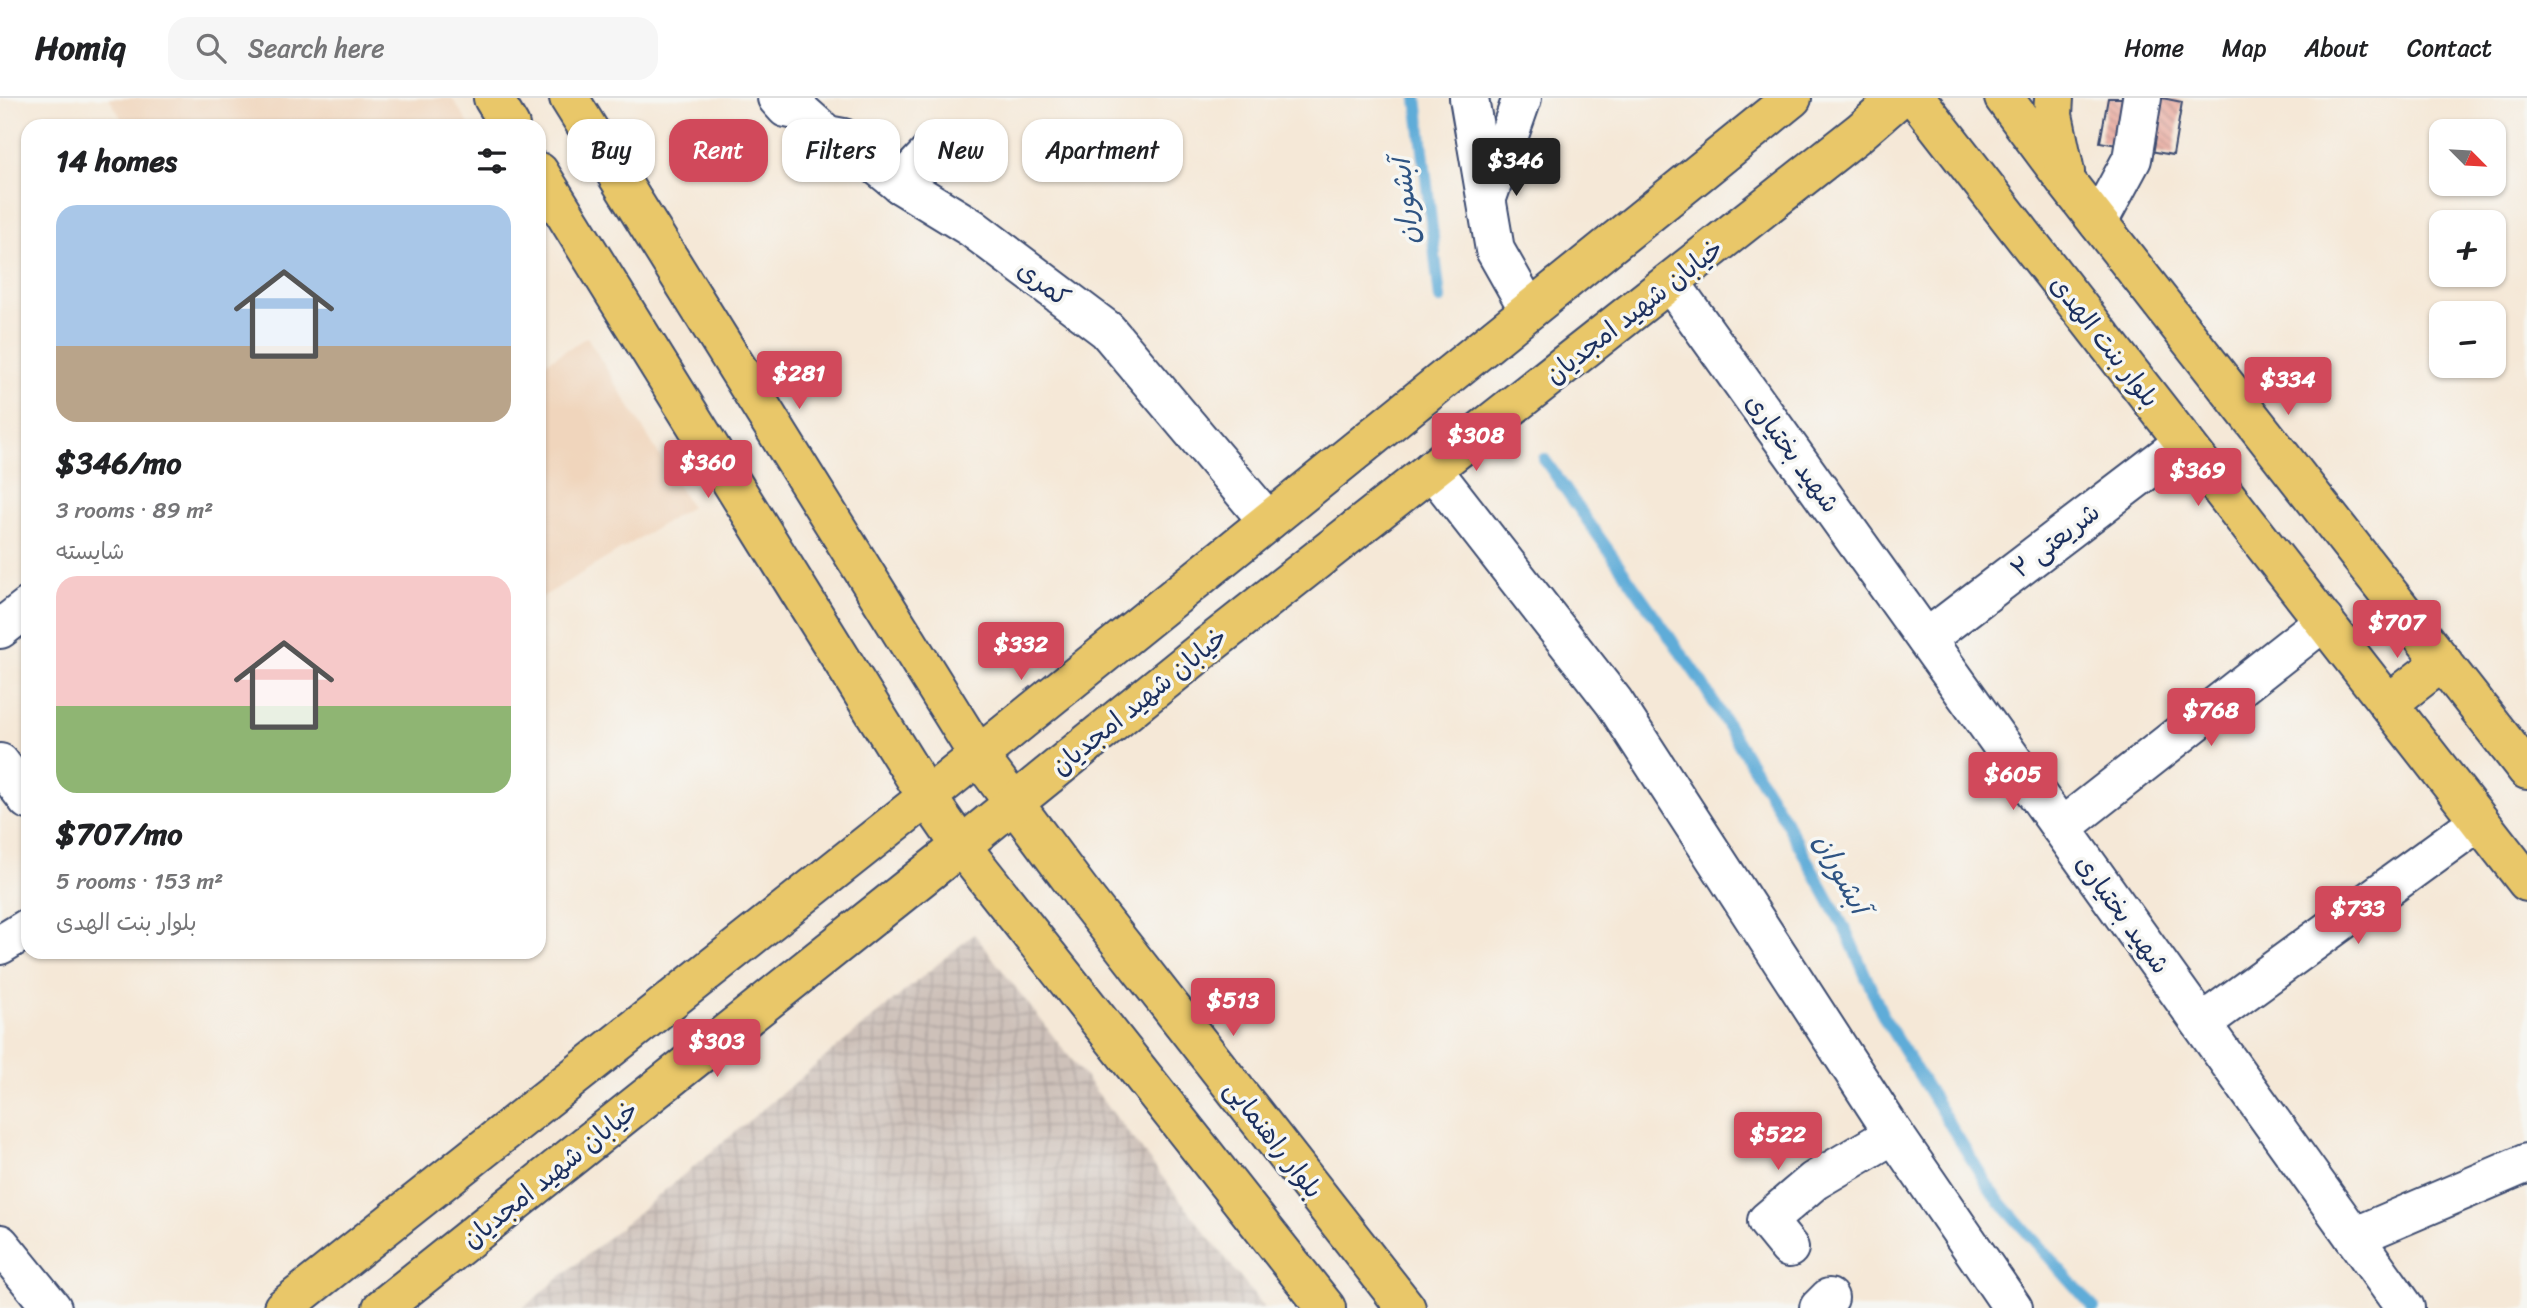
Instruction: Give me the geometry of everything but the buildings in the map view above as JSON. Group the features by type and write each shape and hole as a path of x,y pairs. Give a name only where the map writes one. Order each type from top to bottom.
{"main road":[{"path":"493,98 506,119"},
{"name":"بلوار راهنمایی","path":"569,98 978,755 1079,891 1406,1308"},
{"path":"283,1308 927,797 1792,98"},
{"name":"خیابان شهید امجدیان","path":"382,1308 1209,645 1860,132 1899,98"},
{"name":"بلوار بنت الهدی","path":"1916,98 2527,882"},
{"path":"2004,98 2068,184 2527,770"},
{"path":"2054,98 2053,115 2068,184"},
{"path":"546,183 927,797 961,846 1326,1308"},
{"path":"2388,704 2442,662"}],"street":[{"name":"کمری","path":"777,98 786,108 800,111 827,135 843,138 900,184 971,228 1107,330 1268,521"},
{"path":"1469,98 1495,250 1529,310"},
{"path":"1486,201 1522,98"},
{"path":"2098,222 2132,159 2142,98"},
{"path":"900,184 914,169"},
{"name":"شهید بختیاری","path":"1670,282 2405,1308"},
{"name":"شریعتی ۲","path":"1926,639 2184,442"},
{"path":"1432,469 1614,702 1894,1134 2013,1308"},
{"path":"0,629 21,612"},
{"path":"2062,828 2324,621"},
{"path":"0,763 21,791"},
{"path":"2202,1023 2479,821"},
{"path":"0,945 21,933"},
{"path":"1789,1248 1768,1221 1814,1181 1894,1134"},
{"path":"2354,1237 2527,1163"},
{"path":"0,1244 51,1308"}],"shaded area":[{"path":"109,98 452,98 466,119 122,119"},
{"path":"587,337 691,507 546,595 546,363"},
{"path":"974,934 1264,1308 523,1308"}],"waterway":[{"name":"آبشوران","path":"1417,98 1440,299"},
{"name":"آبشوران","path":"1544,459 1700,680 1785,820 1847,933 1884,1018 1993,1194 2094,1308"}]}
